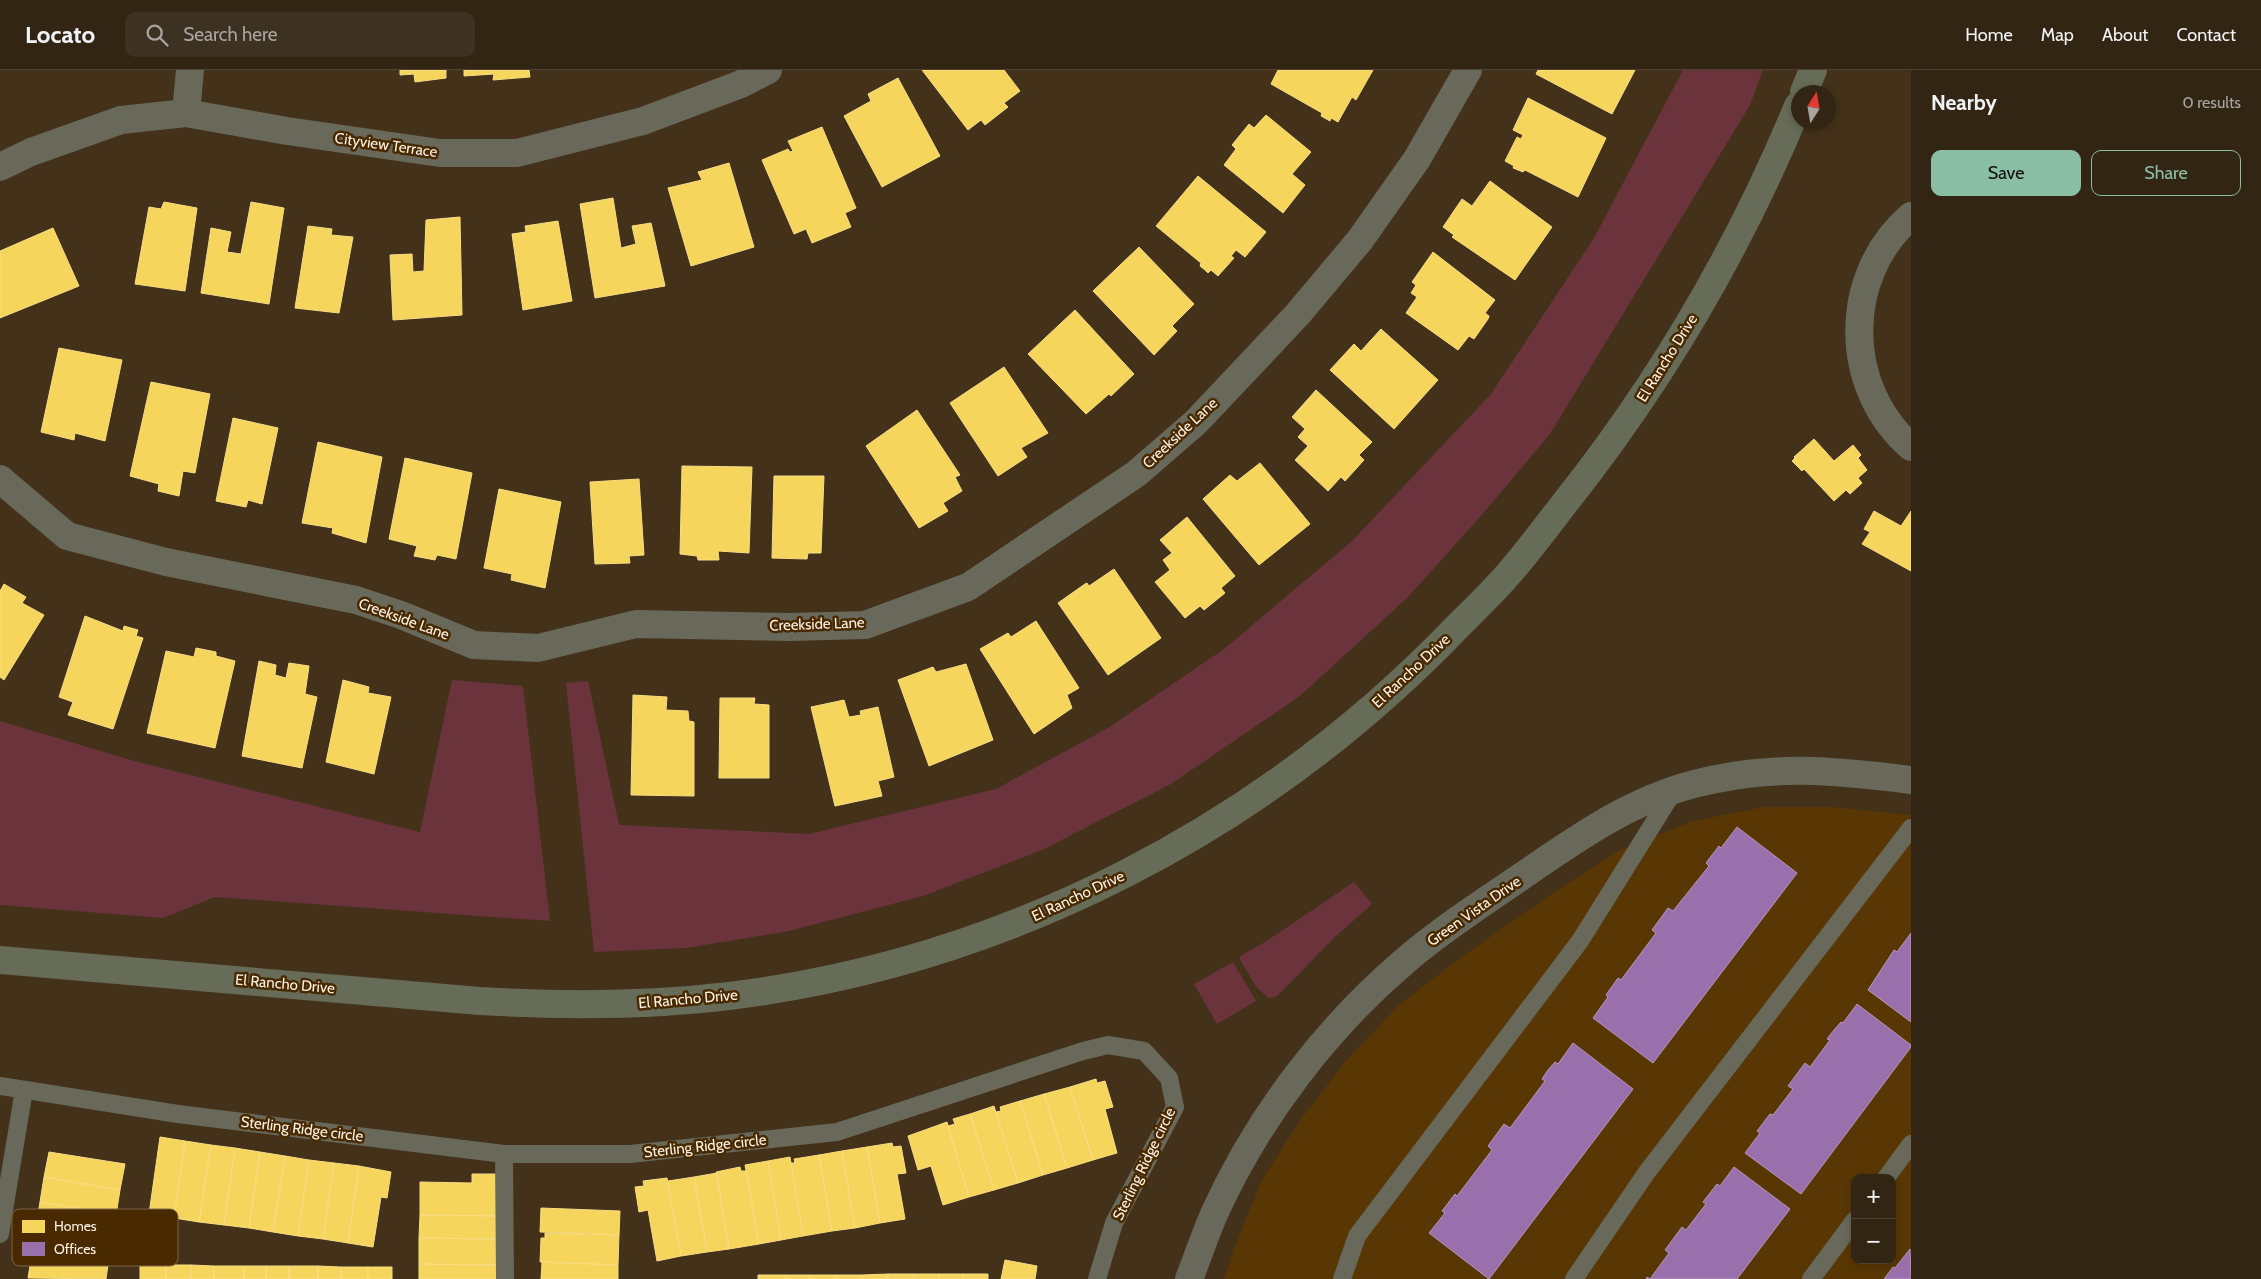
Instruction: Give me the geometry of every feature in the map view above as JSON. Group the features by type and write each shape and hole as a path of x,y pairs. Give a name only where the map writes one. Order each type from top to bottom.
{"main road":[{"path":"1807,85 1813,70"},
{"name":"El Rancho Drive","path":"0,960 480,1001 543,1005 632,1004 729,996 827,980 931,953 1015,924 1098,889 1180,846 1244,806 1346,732 1426,660 1510,573 1584,480 1655,381 1716,280 1773,168 1791,123"}],"street":[{"path":"186,113 190,70"},
{"name":"Cityview Terrace","path":"0,167 31,152 121,120 186,113 287,131 440,153 517,154 643,121 741,84 768,70"},
{"name":"Creekside Lane","path":"0,479 67,536 166,562 356,600 400,615 474,645 538,648 636,624 789,627 865,624 968,587 1136,474 1196,422 1297,315 1360,240 1417,159 1468,70"},
{"path":"1911,216 1895,229 1874,262 1862,299 1860,326 1866,378 1885,419 1893,430 1911,446"},
{"name":"Green Vista Drive","path":"1189,1279 1215,1212 1251,1142 1292,1080 1344,1019 1406,960 1458,920 1594,827 1640,804 1692,785 1751,773 1807,770 1848,772 1911,780"}],"lane":[{"path":"1342,1279 1357,1236 1580,941 1673,792"},
{"path":"1574,1279 1647,1172 1911,828"},
{"name":"Sterling Ridge circle","path":"0,1086 178,1114 504,1154 630,1154 837,1132 1083,1051 1108,1045 1144,1050 1169,1078 1175,1107 1114,1223 1097,1279"},
{"path":"0,1234 24,1090"},
{"path":"1889,1174 1911,1144"},
{"path":"504,1154 505,1279"},
{"path":"1811,1279 1851,1225"}],"shaded area":[{"path":"1683,70 1763,70 1750,105 1550,434 1481,516 1407,598 1300,696 1171,784 1042,850 923,896 789,931 686,948 594,952 566,683 588,681 619,825 809,834 996,789 1108,728 1224,649 1352,541 1491,394 1594,238"},
{"path":"452,680 523,686 550,921 215,897 163,918 0,905 0,721 134,761 420,832"},
{"path":"1764,807 1832,807 1911,815 1911,1279 1224,1279 1234,1248 1263,1178 1302,1118 1344,1063 1398,1006 1456,961 1550,895 1617,852 1693,821"},
{"path":"1354,882 1372,904 1335,937 1277,996 1269,998 1257,988 1240,960 1240,956 1265,942"},
{"path":"1233,962 1256,1001 1217,1024 1194,984"}],"building: Homes":[{"path":"400,70 446,70 446,78 415,82 414,74 400,75"},
{"path":"464,70 529,70 530,77 493,80 494,74 464,76"},
{"path":"922,70 1004,70 1020,91 1004,103 1008,107 985,125 981,120 968,130"},
{"path":"1278,70 1373,70 1356,100 1352,97 1338,122 1331,118 1330,121 1321,116 1322,113 1271,84"},
{"path":"1538,70 1635,70 1612,114 1536,74"},
{"path":"898,78 940,156 882,187 844,116 871,101 868,94"},
{"path":"1528,98 1606,138 1578,197 1525,170 1523,172 1513,168 1514,166 1505,161 1517,137 1521,139 1523,135 1513,130"},
{"path":"1266,115 1311,152 1292,174 1305,185 1283,213 1224,165 1236,149 1232,145 1249,124 1254,128"},
{"path":"822,127 856,208 845,213 851,227 812,243 806,229 794,234 762,160 788,149 790,152 793,151 788,141"},
{"path":"729,163 754,247 691,266 668,188 702,180 698,172"},
{"path":"1198,176 1266,232 1245,257 1236,250 1231,256 1234,258 1218,276 1211,270 1208,273 1200,266 1201,263 1156,226"},
{"path":"1490,181 1552,227 1515,280 1452,237 1454,235 1443,227 1462,199 1472,206"},
{"path":"613,198 621,248 636,244 632,226 651,223 665,286 595,298 580,204"},
{"path":"164,202 197,208 185,291 135,284 149,207 161,209"},
{"path":"251,202 284,208 269,304 201,293 211,228 231,232 227,252 241,254"},
{"path":"460,217 462,315 393,320 390,255 412,254 413,272 424,271 426,220"},
{"path":"558,221 572,301 523,310 512,234 526,232 525,226"},
{"path":"308,226 332,229 331,235 353,237 339,313 295,308"},
{"path":"53,228 79,286 0,318 0,251"},
{"path":"1139,247 1194,304 1172,326 1177,331 1154,355 1093,291"},
{"path":"1433,252 1495,300 1485,313 1489,316 1488,319 1474,339 1469,336 1458,350 1406,313 1417,297 1411,293 1416,285 1412,282"},
{"path":"1075,310 1134,374 1111,396 1109,394 1086,414 1028,354"},
{"path":"1381,329 1438,380 1394,429 1330,370 1354,344 1361,351"},
{"path":"59,348 122,360 105,441 75,433 74,440 41,432"},
{"path":"1004,367 1048,433 1021,448 1027,457 998,476 950,403"},
{"path":"151,382 210,394 195,473 183,471 179,496 158,491 159,484 130,476"},
{"path":"1316,390 1372,442 1359,455 1364,460 1345,481 1341,477 1328,491 1295,460 1308,446 1298,437 1305,429 1292,417"},
{"path":"917,410 960,475 955,477 962,491 943,503 948,511 919,528 866,446"},
{"path":"233,418 278,428 262,504 248,500 246,507 216,501"},
{"path":"1814,439 1834,461 1853,445 1861,455 1858,458 1867,470 1858,478 1862,483 1850,494 1846,490 1834,501 1804,469 1802,471 1792,461"},
{"path":"318,442 382,457 366,543 332,533 333,528 302,523"},
{"path":"405,458 472,473 456,559 437,555 435,560 414,556 417,546 389,539"},
{"path":"1260,463 1310,524 1259,565 1203,499 1230,475 1237,481"},
{"path":"682,466 752,467 749,553 718,551 719,560 698,560 697,556 680,554"},
{"path":"774,476 824,476 821,553 808,553 807,559 772,558"},
{"path":"639,479 644,555 629,556 630,563 595,564 590,482"},
{"path":"499,489 561,502 545,588 511,580 512,574 484,568"},
{"path":"1874,511 1901,526 1911,511 1911,571 1862,544 1870,532 1864,529"},
{"path":"1187,517 1235,576 1221,588 1225,593 1204,610 1200,606 1185,618 1155,582 1170,570 1163,560 1172,553 1160,540"},
{"path":"1114,569 1161,638 1108,675 1058,603 1085,584 1087,583 1089,586"},
{"path":"4,584 26,597 22,603 44,615 4,680 0,677 0,591"},
{"path":"85,616 123,631 124,626 138,630 136,636 143,638 113,729 68,715 73,702 59,697"},
{"path":"1036,621 1079,688 1067,695 1072,708 1034,734 980,649 1008,633 1011,637"},
{"path":"196,648 216,652 216,656 235,661 215,748 147,733 166,651 194,657"},
{"path":"259,661 276,665 275,675 286,678 289,663 309,666 305,694 317,697 302,768 242,756"},
{"path":"966,664 993,740 929,766 898,680 933,667 936,672"},
{"path":"343,680 369,687 368,693 391,697 374,774 326,762"},
{"path":"633,695 667,697 666,710 688,711 689,721 694,722 694,796 631,795"},
{"path":"720,698 755,698 754,704 769,705 769,778 719,778"},
{"path":"844,700 849,717 861,715 860,711 878,707 894,777 878,781 882,796 835,806 811,707"},
{"path":"1096,1079 1097,1083 1105,1081 1113,1107 1105,1109 1117,1153 1093,1160 1070,1087"},
{"path":"1070,1087 1093,1160 1067,1168 1044,1094"},
{"path":"1044,1094 1067,1168 1043,1175 1020,1101"},
{"path":"1020,1101 1043,1175 1018,1183 996,1112 1001,1111 1000,1107"},
{"path":"994,1106 1018,1183 994,1190 970,1114"},
{"path":"970,1114 994,1190 969,1197 948,1126 955,1124 953,1119"},
{"path":"947,1122 969,1197 943,1205 931,1166 918,1170 908,1136"},
{"path":"160,1137 185,1141 175,1209 150,1209"},
{"path":"185,1141 211,1145 199,1222 178,1219 178,1209 175,1209"},
{"path":"892,1143 893,1147 901,1146 906,1173 897,1174 905,1219 880,1223 867,1147"},
{"path":"211,1145 235,1148 224,1225 199,1222"},
{"path":"867,1147 880,1223 855,1228 842,1151"},
{"path":"235,1148 260,1152 249,1228 224,1225"},
{"path":"842,1151 855,1228 832,1231 819,1155"},
{"path":"49,1152 125,1164 120,1190 44,1177"},
{"path":"260,1152 285,1156 273,1232 249,1228"},
{"path":"819,1155 832,1231 803,1236 791,1163 795,1163 794,1159"},
{"path":"285,1156 309,1160 298,1236 273,1232"},
{"path":"790,1157 803,1236 781,1240 768,1161"},
{"path":"309,1160 334,1163 323,1239 298,1236"},
{"path":"768,1161 781,1240 759,1244 745,1165"},
{"path":"334,1163 359,1166 348,1243 323,1239"},
{"path":"359,1166 391,1172 387,1198 381,1197 373,1247 348,1243"},
{"path":"740,1167 741,1171 746,1171 759,1244 729,1249 716,1172"},
{"path":"717,1173 729,1249 707,1252 694,1177"},
{"path":"472,1174 497,1174 496,1216 420,1215 420,1182 472,1183"},
{"path":"44,1177 120,1190 117,1209 81,1209 40,1202"},
{"path":"694,1177 707,1252 681,1256 668,1181"},
{"path":"667,1178 681,1256 657,1261 648,1210 639,1212 635,1187 644,1186 643,1181"},
{"path":"40,1202 81,1209 39,1209"},
{"path":"541,1208 620,1211 619,1235 540,1232"},
{"path":"420,1215 496,1216 496,1239 419,1238"},
{"path":"545,1233 619,1235 618,1265 540,1262 541,1238 545,1238"},
{"path":"419,1238 496,1239 496,1265 419,1264"},
{"path":"1005,1260 1037,1266 1035,1279 1001,1279"},
{"path":"542,1262 618,1265 618,1279 541,1279"},
{"path":"419,1264 496,1265 496,1279 419,1279"},
{"path":"191,1265 191,1279 166,1279 166,1266"},
{"path":"191,1265 214,1266 214,1279 191,1279"},
{"path":"30,1266 108,1266 106,1279 28,1278"},
{"path":"140,1266 166,1266 166,1279 140,1279"},
{"path":"214,1266 244,1266 244,1279 214,1279"},
{"path":"244,1266 266,1266 266,1279 244,1279"},
{"path":"266,1266 289,1266 289,1279 266,1279"},
{"path":"289,1266 318,1266 318,1279 289,1279"},
{"path":"318,1266 341,1267 341,1279 318,1279"},
{"path":"341,1267 368,1267 368,1279 341,1279"},
{"path":"368,1267 392,1267 392,1279 368,1279"},
{"path":"888,1274 888,1279 862,1279 862,1275"},
{"path":"888,1274 914,1274 914,1279 888,1279"},
{"path":"914,1274 939,1274 939,1279 914,1279"},
{"path":"939,1274 963,1274 963,1279 939,1279"},
{"path":"963,1274 988,1274 988,1279 963,1279"},
{"path":"758,1275 786,1275 786,1279 758,1279"},
{"path":"786,1275 810,1275 810,1279 786,1279"},
{"path":"810,1275 835,1275 835,1279 810,1279"},
{"path":"835,1275 862,1275 862,1279 835,1279"}],"building: Offices":[{"path":"1737,827 1797,873 1653,1063 1593,1018 1608,997 1606,995 1618,978 1621,980 1656,933 1652,930 1668,908 1673,911 1709,866 1706,863 1712,855 1719,846 1721,848"},
{"path":"1911,933 1911,1022 1868,990 1894,950 1897,952"},
{"path":"1857,1004 1911,1045 1911,1047 1801,1194 1745,1153 1760,1133 1757,1131 1770,1114 1773,1115 1793,1089 1788,1086 1805,1063 1810,1067 1830,1040 1827,1039 1841,1022 1843,1023"},
{"path":"1573,1043 1633,1089 1489,1279 1429,1233 1445,1213 1442,1211 1455,1194 1457,1196 1492,1150 1488,1146 1504,1124 1510,1128 1545,1081 1542,1079 1548,1070 1555,1062 1558,1064"},
{"path":"1734,1167 1790,1209 1737,1279 1650,1279 1669,1253 1665,1250 1682,1227 1686,1230 1706,1204 1703,1202 1717,1184 1720,1186"},
{"path":"1910,1249 1911,1279 1884,1279 1893,1267 1895,1268"}]}
